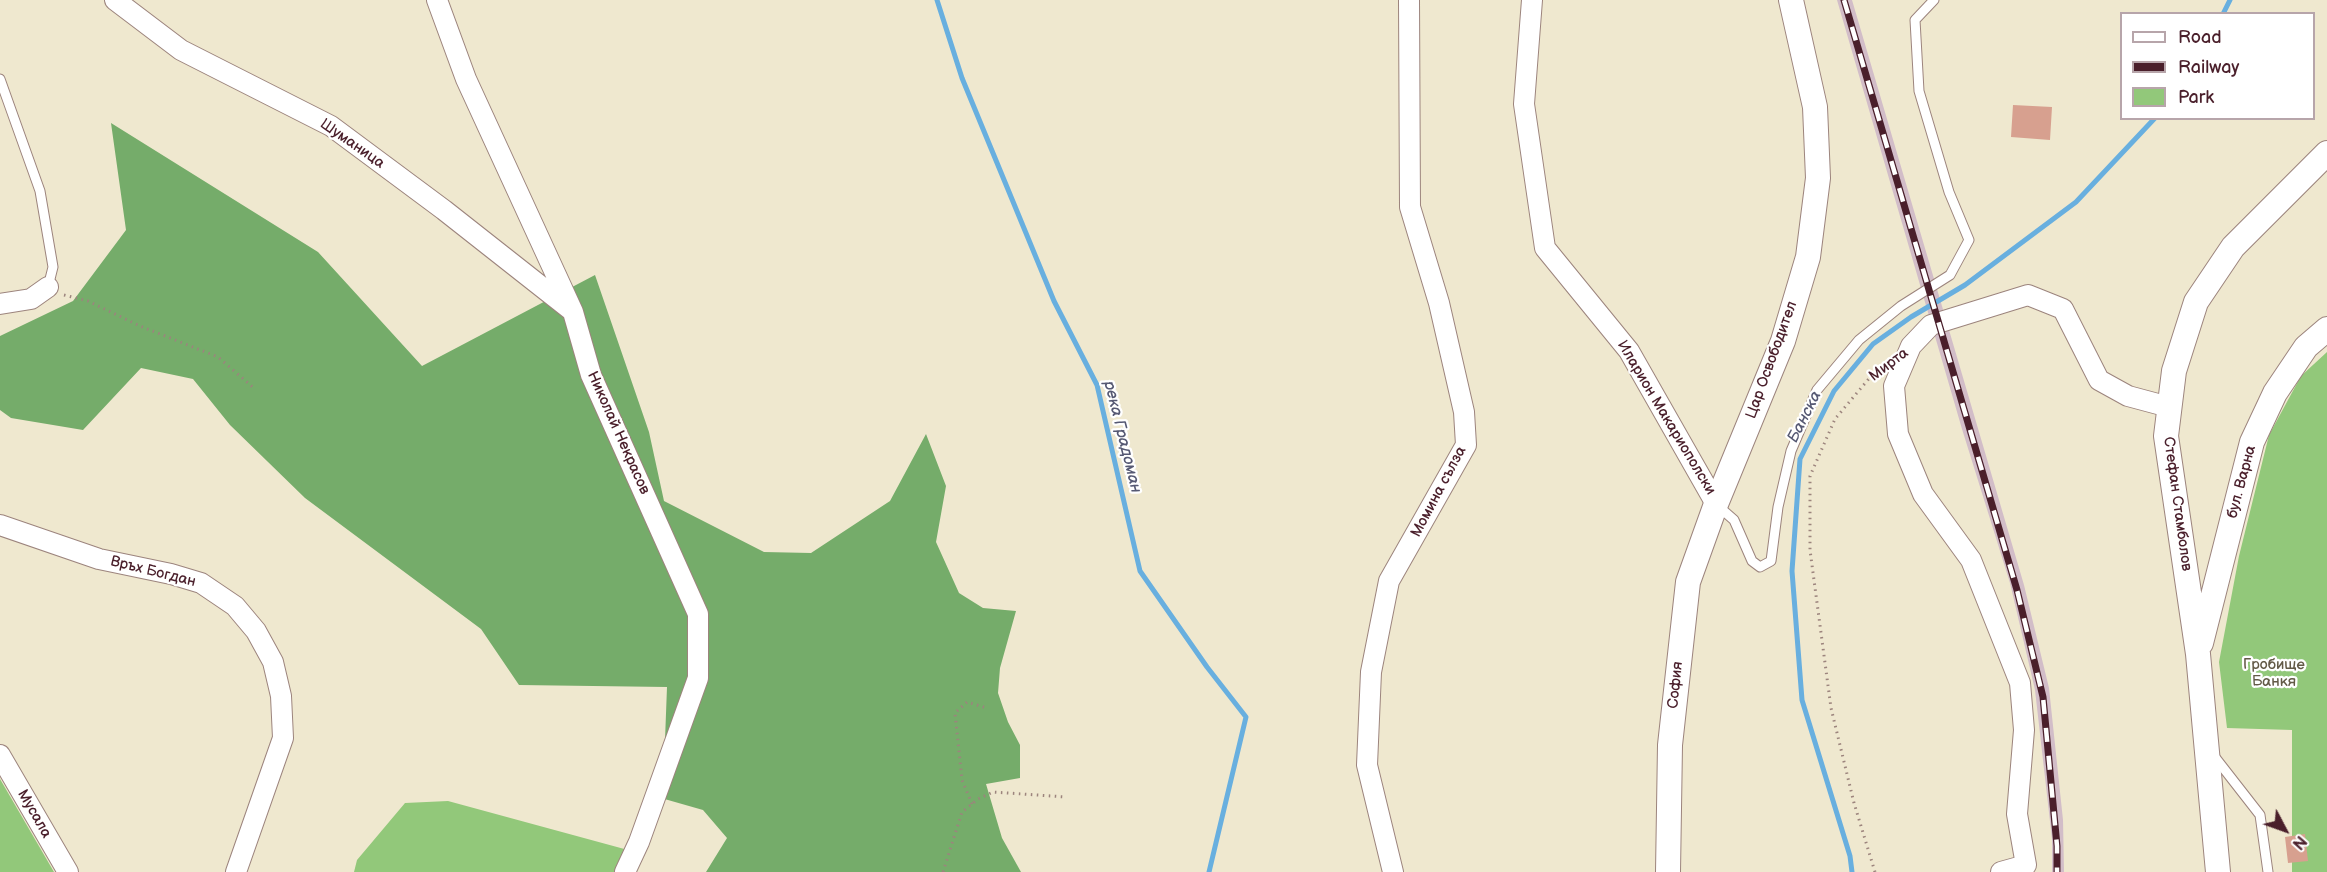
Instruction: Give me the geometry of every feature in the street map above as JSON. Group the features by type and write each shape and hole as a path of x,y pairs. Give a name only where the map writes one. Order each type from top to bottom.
{"street":[{"name":"Шуманица","path":"115,0 181,50 331,126 444,210 573,312"},
{"name":"Николай Некрасов","path":"437,0 466,79 573,312 591,375 698,614 698,678 639,842 625,872"},
{"name":"Момина сълза","path":"1393,872 1367,765 1371,672 1389,581 1466,445 1464,412 1439,303 1410,207 1409,0"},
{"name":"Иларион Макариополски","path":"1532,0 1524,104 1545,248 1629,351 1716,504"},
{"name":"Цар Освободител","path":"1716,504 1783,341 1808,257 1818,178 1815,107 1791,0"},
{"name":"Стефан Стамболов","path":"2218,872 2198,654 2166,436 2174,371 2196,302 2233,247 2327,153"},
{"path":"0,304 31,299 43,290"},
{"path":"1911,346 1931,325 2028,295 2063,309 2099,380 2128,396 2169,407"},
{"name":"бул. Варна","path":"2198,654 2252,442 2288,375 2306,347 2327,329"},
{"name":"Мирта","path":"1911,346 1894,386 1898,434 1923,494 1971,560 2020,683 2024,730 2017,814 2026,865 2001,872"},
{"name":"София","path":"1668,872 1670,745 1688,582 1716,504"},
{"name":"Връх Богдан","path":"0,525 99,559 171,574 201,583 235,606 256,631 273,662 278,685 283,738 236,872"},
{"name":"Мусала","path":"0,755 68,872"}],"lane":[{"path":"1716,504 1734,520 1752,561 1760,567 1771,561 1778,507 1791,451 1817,390 1859,340 1901,306 1950,275 1969,240 1949,192 1919,91 1915,20 1934,0"},
{"path":"0,79 40,191 53,267 43,290"},
{"path":"2208,748 2260,815 2268,872"}],"path":[{"path":"43,290 88,301 150,330 219,357 255,389"},
{"name":"Мирта","path":"1875,872 1854,803 1831,708 1810,550 1810,476 1835,420 1872,375 1911,346"},
{"path":"972,804 962,780 955,713 967,702 987,708"},
{"path":"943,872 962,812 972,804 993,792 1066,797"}],"shaded area":[{"path":"1837,0 1852,0 2024,585 2049,688 2063,820 2064,872 2052,872 2052,839 2035,690 2010,583 1962,429"}],"green space":[{"path":"111,123 318,252 422,366 595,275 649,432 664,501 764,552 811,553 890,501 926,434 946,486 936,542 959,593 983,608 1016,611 1000,668 998,693 1008,722 1020,745 1020,778 986,784 1002,838 1021,872 706,872 727,838 703,810 647,794 665,740 667,687 519,685 481,629 305,498 230,425 193,379 141,368 83,430 11,418 0,410 0,336 73,301 126,230"},
{"name":"Гробище Банкя","path":"2327,352 2327,872 2292,872 2292,730 2227,728 2219,662 2239,556 2269,435 2301,376"},
{"path":"0,779 54,872 0,872"},
{"path":"448,801 628,850 619,872 354,872 357,860 405,803"}],"building":[{"path":"2013,105 2052,107 2050,140 2011,137"},
{"path":"2305,834 2308,861 2288,863 2285,837"}],"waterway":[{"name":"река Градоман","path":"937,0 962,78 1054,301 1097,385 1140,571 1207,667 1246,717 1209,872"},
{"name":"Банска","path":"2224,12 2230,0"},
{"name":"Банска","path":"1852,872 1850,856 1802,700 1792,571 1800,459 1834,391 1873,344 1911,317 1965,285 2076,202 2153,120"}],"railway":[{"path":"1844,0 2017,590 2043,697 2057,846 2057,872"}]}
